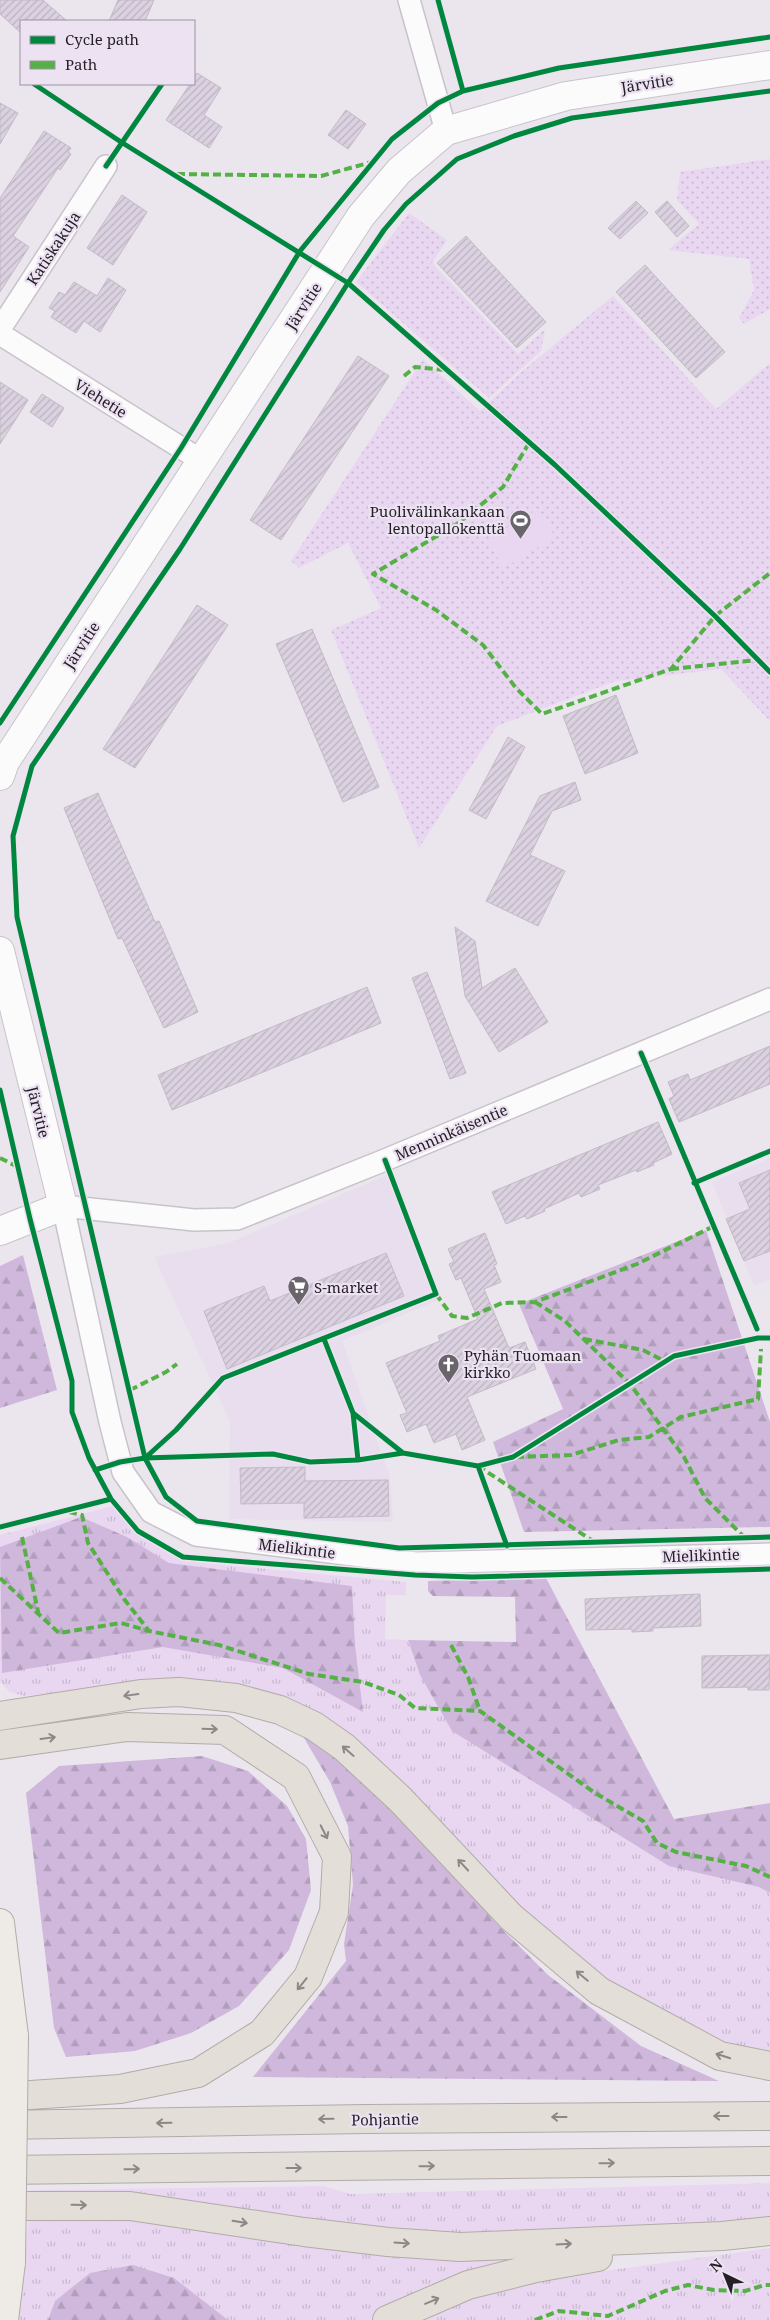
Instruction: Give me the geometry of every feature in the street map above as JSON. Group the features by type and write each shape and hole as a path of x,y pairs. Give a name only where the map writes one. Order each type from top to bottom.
{"highway":[{"path":"0,1716 141,1694 179,1692 236,1698 280,1710 314,1726 344,1747 400,1799 511,1917 599,1991 720,2056 770,2066"},
{"path":"0,1745 127,1726 225,1730 296,1776 337,1857 334,1912 308,1977 262,2033 198,2073 120,2089 0,2097"},
{"name":"Pohjantie","path":"0,2125 366,2118 770,2116"},
{"path":"0,2170 770,2161"},
{"path":"0,2206 130,2206 304,2232 388,2242 460,2247 722,2236 770,2231"},
{"path":"387,2320 468,2285 536,2268 722,2236"}],"main road":[{"path":"0,1922 14,2036 11,2262 4,2320"}],"street":[{"path":"409,0 446,131"},
{"name":"Järvitie","path":"0,776 5,762 361,216 399,171 446,131 566,96 770,65"},
{"name":"Katiskakuja","path":"0,329 106,166"},
{"name":"Viehetie","path":"0,334 202,461"},
{"name":"Järvitie","path":"0,952 63,1206"},
{"name":"Menninkäisentie","path":"63,1206 194,1220 237,1219 385,1160 770,999"},
{"path":"0,1231 63,1206"},
{"name":"Mielikintie","path":"63,1206 110,1422 123,1472 151,1512 196,1535 416,1563 770,1554"}],"shaded area":[{"path":"770,1158 770,1279 754,1286 712,1182"},
{"path":"394,1172 441,1299 342,1341 390,1477 393,1522 229,1519 230,1421 154,1257 229,1243"}],"green space":[{"path":"770,159 770,309 744,324 739,318 754,290 749,259 668,250 699,224 677,200 680,172"},
{"path":"409,213 447,240 432,263 518,354 545,329 541,351 489,398 356,282"},
{"path":"613,296 716,409 770,363 770,721 721,669 616,681 497,726 419,848 331,630 381,608 348,543 299,568 291,561 423,359 480,411 520,373"},
{"name":"Puolivälinkankaan lentopallokenttä","path":"538,509 555,537 504,568 487,540"},
{"path":"706,1230 770,1422 770,1527 524,1532 493,1442 563,1409 519,1304"},
{"path":"23,1255 57,1390 0,1408 0,1266"},
{"path":"113,1506 138,1533 182,1561 406,1582 406,1595 386,1595 385,1639 408,1640 420,1675 770,1893 770,2054 727,2042 607,1981 517,1910 349,1736 138,1686 24,1696 10,1692 0,1682 0,1535"},
{"path":"81,1517 127,1537 169,1563 352,1586 355,1645 363,1712 283,1668 163,1647 2,1673 0,1547"},
{"path":"546,1578 674,1819 770,1803 770,1893 759,1887 669,1866 452,1731 420,1675 408,1640 516,1642 515,1597 433,1596 428,1591 428,1581"},
{"path":"301,1733 327,1745 378,1791 496,1923 548,1975 641,2046 719,2081 253,2077 346,1961 344,1944 353,1885 348,1826 330,1782"},
{"path":"202,1756 248,1771 287,1806 306,1839 311,1890 289,1950 239,2006 191,2033 135,2051 66,2057 54,2028 26,1793 59,1766"},
{"path":"770,2183 770,2219 536,2238 387,2236 29,2199 31,2190 323,2186 350,2194"},
{"path":"29,2217 130,2218 550,2255 370,2320 18,2320"},
{"path":"770,2248 770,2320 416,2320 473,2296 540,2280"},
{"path":"133,2265 174,2278 228,2320 48,2320 55,2301 90,2273"}],"building":[{"path":"0,0 43,0 66,20 20,20 20,32 0,14"},
{"path":"118,0 154,0 145,20 109,20"},
{"path":"197,73 221,88 204,115 222,127 209,148 166,120 189,85 195,85"},
{"path":"0,103 18,113 0,144"},
{"path":"346,110 366,124 348,149 328,135"},
{"path":"44,131 71,148 68,152 71,154 60,170 58,168 13,236 29,247 0,292 0,198"},
{"path":"122,195 147,212 113,265 87,248"},
{"path":"636,201 648,213 620,239 608,228"},
{"path":"667,201 689,226 677,237 655,212"},
{"path":"466,236 546,322 517,348 437,263"},
{"path":"645,265 725,352 696,378 616,292"},
{"path":"108,278 126,290 100,332 84,321 76,333 51,317 55,311 49,308 59,292 65,295 74,282 97,296"},
{"path":"358,356 389,376 281,540 250,520"},
{"path":"0,382 28,400 0,444"},
{"path":"42,394 64,408 52,427 30,412"},
{"path":"197,605 228,625 135,768 103,749"},
{"path":"312,629 379,787 343,802 276,644"},
{"path":"616,695 638,753 585,774 563,716"},
{"path":"508,737 525,747 486,819 469,810"},
{"path":"575,782 581,800 552,811 530,855 565,871 538,926 486,901 540,796"},
{"path":"98,793 155,922 159,921 198,1012 164,1028 122,938 118,939 64,808"},
{"path":"455,927 475,941 482,988 515,968 548,1022 499,1052 465,996"},
{"path":"427,972 466,1073 450,1079 412,978"},
{"path":"367,987 381,1023 172,1110 158,1075"},
{"path":"770,1046 770,1084 679,1122 669,1099 674,1096 668,1082 688,1074 690,1080"},
{"path":"658,1122 672,1154 653,1163 654,1165 598,1185 600,1189 581,1197 579,1193 527,1219 525,1216 506,1224 492,1192"},
{"path":"770,1170 770,1251 744,1261 726,1219 750,1209 739,1183"},
{"name":"Pyhän Tuomaan kirkko","path":"485,1233 497,1264 494,1265 501,1282 484,1289 509,1348 525,1342 536,1369 467,1397 485,1440 462,1450 456,1434 434,1443 426,1424 407,1432 400,1415 407,1413 386,1363 440,1341 438,1336 478,1319 461,1278 456,1280 449,1264 454,1262 448,1249"},
{"name":"S-market","path":"386,1253 404,1296 227,1369 204,1311 264,1286 270,1301"},
{"path":"305,1467 305,1481 388,1480 389,1516 304,1518 304,1503 241,1504 240,1468"},
{"path":"700,1594 701,1626 653,1628 653,1631 632,1632 632,1629 586,1630 585,1599"},
{"path":"770,1655 769,1690 748,1690 748,1687 702,1688 702,1656"}],"marked path":[{"path":"177,174 321,176 372,162"},
{"path":"404,376 415,367 445,370"},
{"path":"529,443 503,487 457,524 373,574 436,610 483,645 516,688 542,714 671,669 715,616 770,573"},
{"path":"671,669 757,660"},
{"path":"0,1158 18,1167"},
{"path":"436,1294 452,1316 467,1318 502,1303 535,1302 637,1264 714,1226"},
{"path":"535,1302 565,1321 630,1384 684,1457 705,1498 745,1538"},
{"path":"584,1339 643,1350 666,1362"},
{"path":"516,1457 571,1455 619,1440 649,1437 681,1417 758,1399 761,1349"},
{"path":"130,1390 166,1372 177,1364"},
{"path":"478,1466 593,1541"},
{"path":"69,1512 82,1515 88,1543 124,1599 149,1631 219,1645 309,1674 363,1682 399,1695 415,1708 480,1711 595,1793 643,1821 657,1843 676,1852 746,1866 770,1877"},
{"path":"22,1537 39,1616"},
{"path":"0,1578 59,1633 121,1623 149,1631"},
{"path":"451,1645 468,1677 480,1711"},
{"path":"535,2320 559,2311 608,2316 665,2291 688,2285 714,2290 745,2291 770,2285"}],"cycle path":[{"path":"438,0 463,91"},
{"path":"0,723 181,448 300,251 392,139 438,103 463,91 559,68 770,37"},
{"path":"36,85 121,142 348,283 555,465 715,616 770,672"},
{"path":"106,166 161,85"},
{"path":"770,91 572,118 514,136 457,159 406,204 384,230 348,283 180,549 32,766 13,836 17,917 145,1458 166,1497 197,1521 399,1548 770,1537"},
{"path":"641,1053 757,1329"},
{"path":"0,1090 30,1219 72,1381 72,1412 89,1458 111,1499 138,1531 183,1557 415,1575 472,1577 770,1569"},
{"path":"694,1183 770,1151"},
{"path":"145,1458 176,1430 223,1378 436,1294 385,1160"},
{"path":"95,1470 120,1462 145,1458 273,1454 310,1462 358,1460 403,1453 478,1466 513,1457 674,1356 758,1338 770,1338"},
{"path":"324,1339 353,1413 358,1460"},
{"path":"353,1413 403,1453"},
{"path":"478,1466 507,1546"},
{"path":"0,1527 111,1499"}],"place":[{"name":"Puolivälinkankaan lentopallokenttä","path":"521,539"},
{"name":"S-market","path":"298,1306"},
{"name":"Pyhän Tuomaan kirkko","path":"448,1383"}]}
